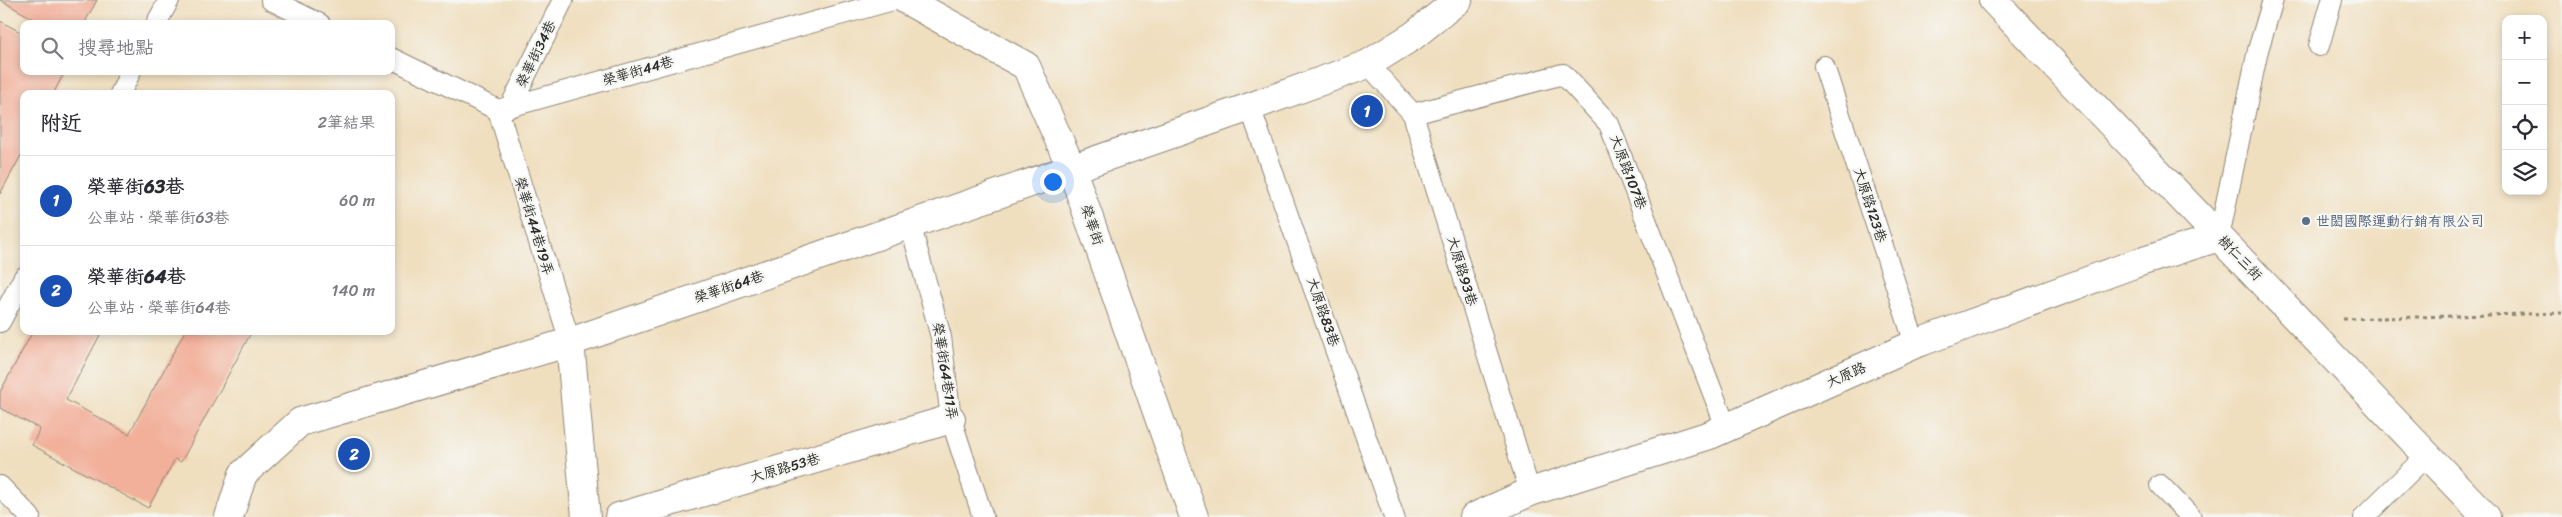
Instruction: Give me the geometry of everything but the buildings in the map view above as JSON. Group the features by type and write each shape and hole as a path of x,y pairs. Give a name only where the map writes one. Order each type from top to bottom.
{"street":[{"name":"榮華街","path":"906,0 1026,66 1071,167 1194,517"},
{"name":"榮華街64巷","path":"229,517 243,474 300,422 570,342 1071,167 1250,107 1368,64 1413,36 1458,0"},
{"name":"樹仁三街","path":"1993,0 2486,517"},
{"name":"大原路","path":"1474,517 1530,492 1710,435 1915,344 2134,264 2219,237"},
{"path":"570,342 586,517"},
{"name":"大原路53巷","path":"618,517 951,419"}],"lane":[{"path":"158,20 169,0"},
{"path":"271,0 312,20"},
{"name":"榮華街34巷","path":"504,109 563,0"},
{"name":"榮華街44巷","path":"504,109 893,0"},
{"path":"2219,237 2258,50 2273,0"},
{"path":"2319,46 2332,0"},
{"path":"395,60 504,109"},
{"name":"大原路93巷","path":"1368,64 1413,114 1530,492"},
{"name":"大原路123巷","path":"1824,66 1915,344"},
{"name":"大原路107巷","path":"1413,114 1563,74 1610,124 1726,427"},
{"path":"122,90 130,75"},
{"name":"大原路83巷","path":"1250,107 1394,517"},
{"name":"榮華街44巷19弄","path":"504,109 570,342"},
{"name":"榮華街64巷11弄","path":"910,223 941,337 951,419 982,517"},
{"path":"0,322 20,284"},
{"path":"2364,517 2427,455"},
{"path":"2160,485 2191,517"},
{"path":"0,486 30,517"}],"path":[{"path":"2298,320 2562,313"}],"place":[{"name":"榮華街63巷","path":"1367,111"},
{"name":"世閎國際運動行銷有限公司","path":"2306,221"},
{"name":"榮華街64巷","path":"354,454"}]}
